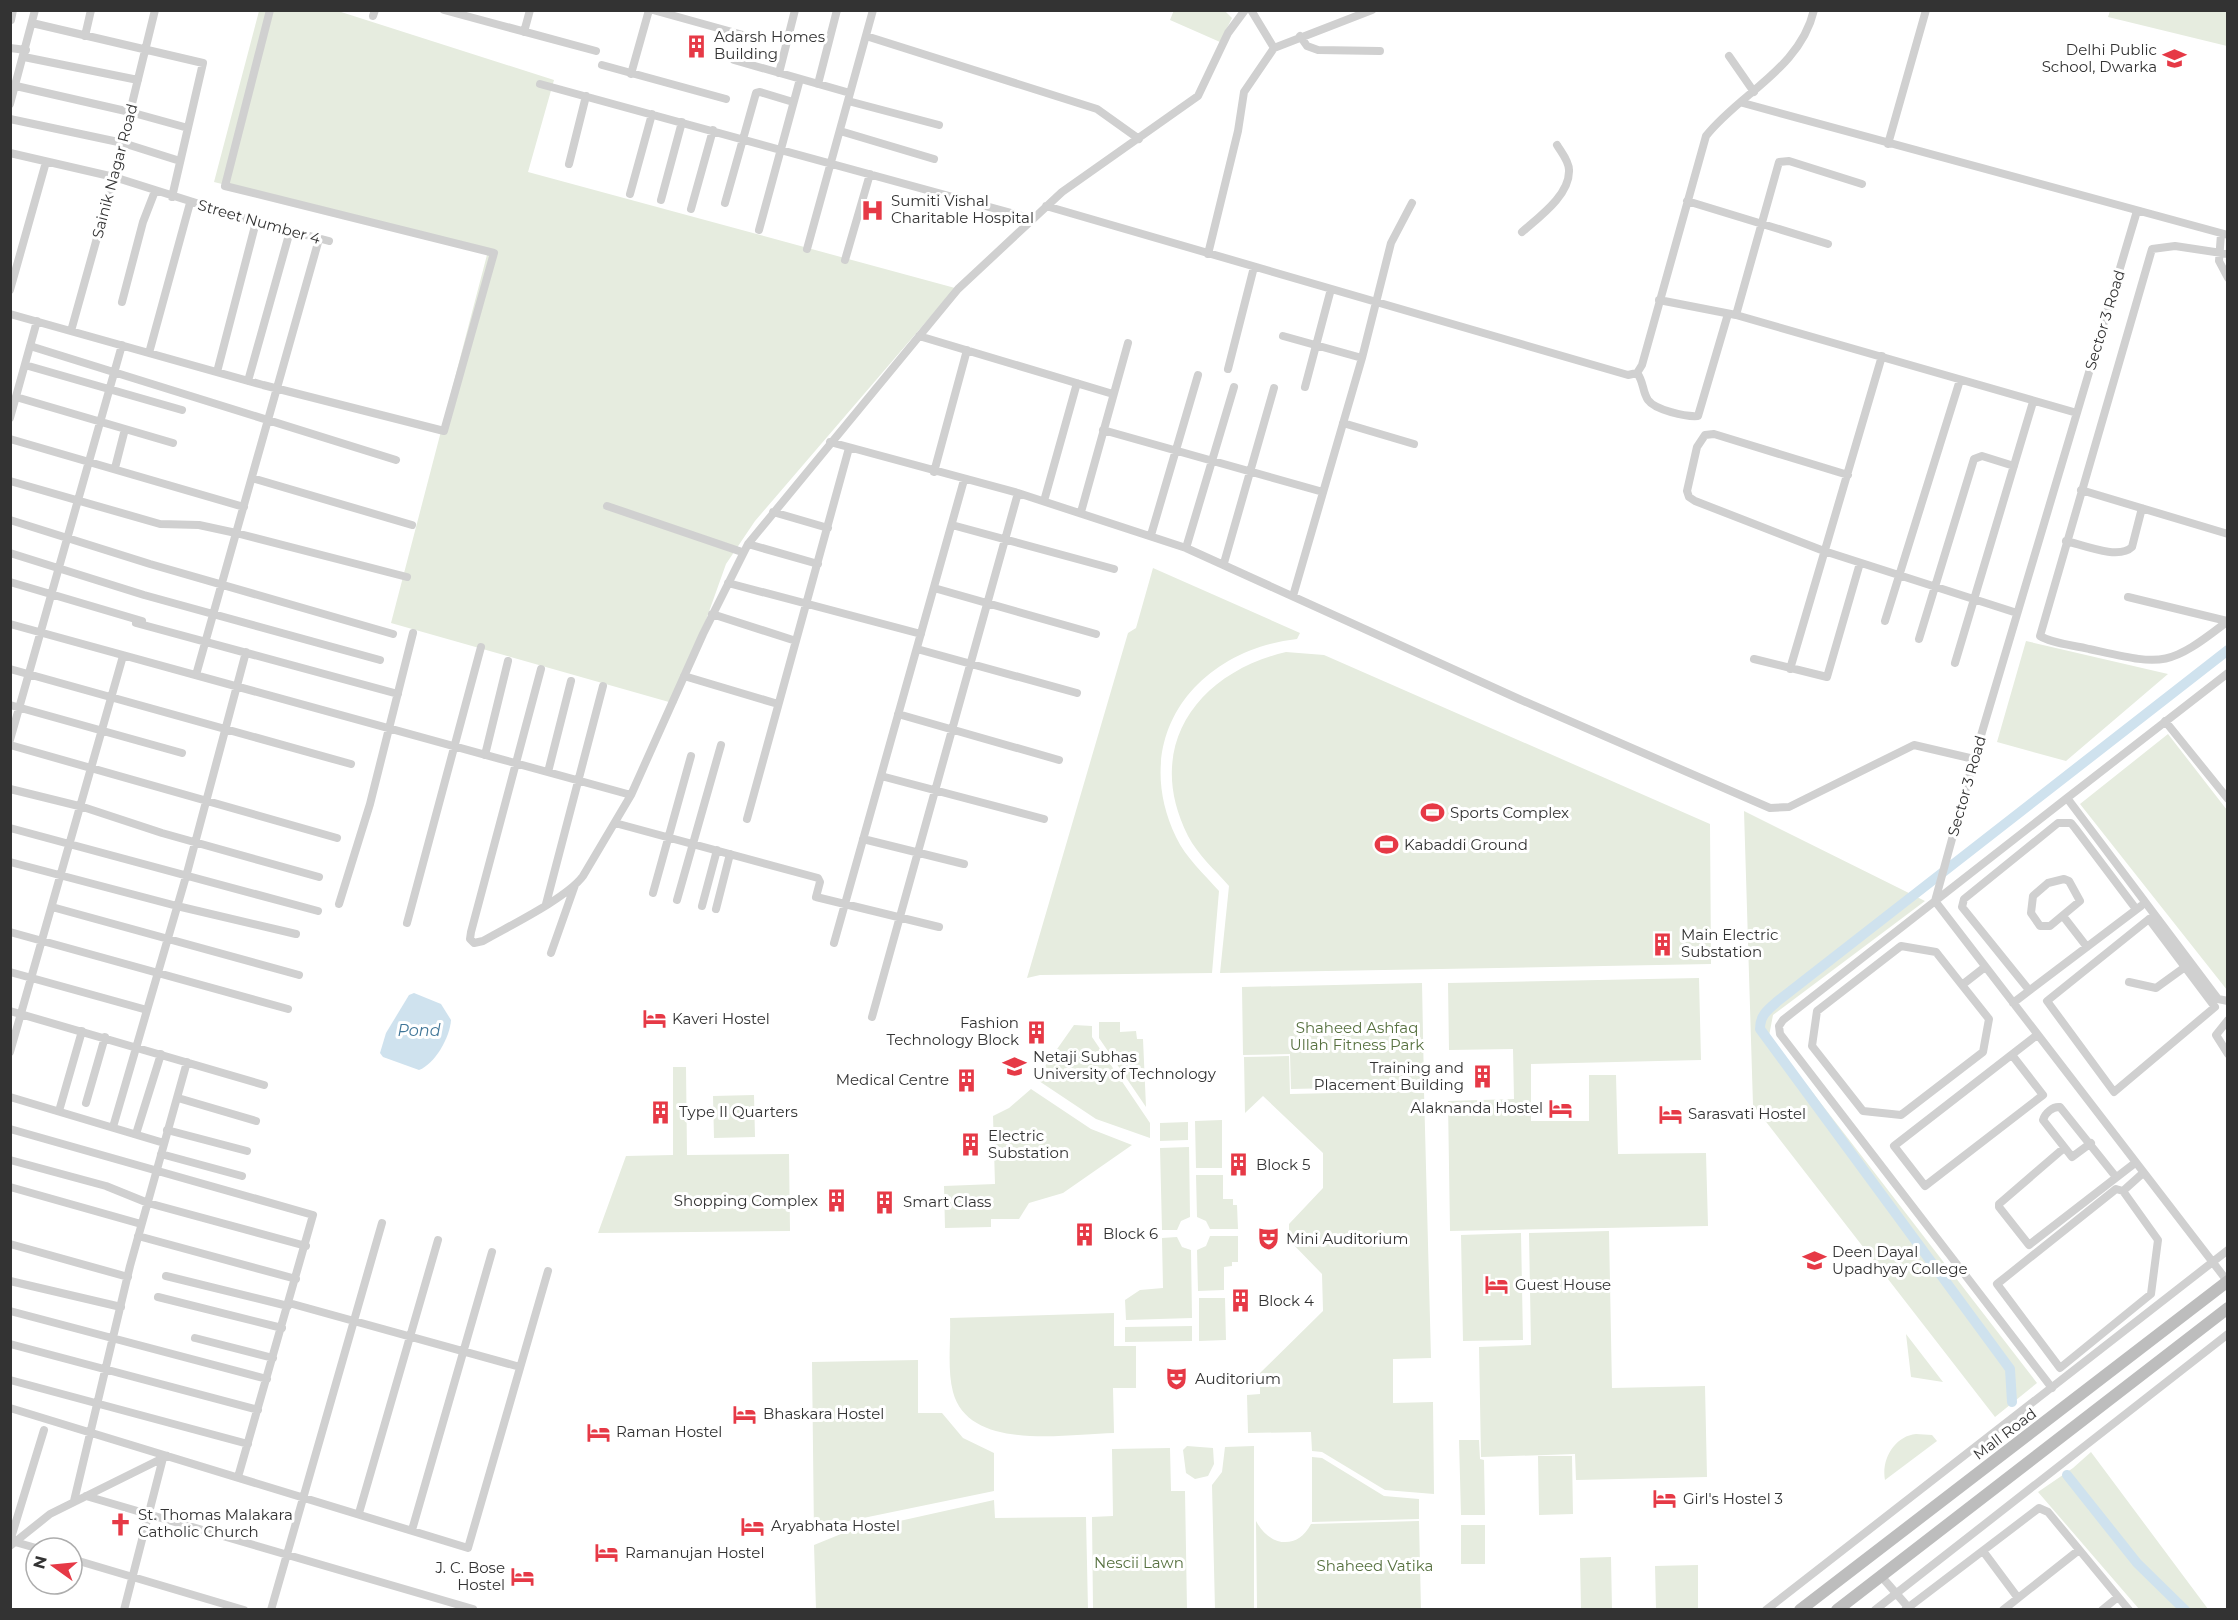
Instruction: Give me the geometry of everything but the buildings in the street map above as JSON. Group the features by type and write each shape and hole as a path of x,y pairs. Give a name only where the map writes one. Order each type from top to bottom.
{"main road":[{"name":"Mall Road","path":"1800,1610 2227,1282"},
{"path":"1837,1610 2228,1308"}],"street":[{"path":"11,20 13,10"},
{"path":"10,104 35,10"},
{"path":"85,36 91,10"},
{"name":"Sainik Nagar Road","path":"71,331 123,143 155,10"},
{"path":"10,314 277,389 444,431 494,253 225,186 270,10"},
{"path":"482,21 485,10"},
{"path":"524,32 530,10"},
{"path":"631,74 651,10 743,35"},
{"path":"819,84 837,10"},
{"path":"807,249 873,10"},
{"path":"551,953 576,885 631,795 742,552 830,442 958,289 1046,206 1198,96 1228,33 1245,10"},
{"path":"1251,10 1274,48"},
{"path":"1208,254 1238,131 1244,92 1274,48 1372,10"},
{"path":"1046,206 1628,375 1637,373 1642,365 1706,136 1716,123 1743,103 1795,52 1806,35 1814,10"},
{"path":"1888,144 1926,10"},
{"path":"779,73 793,11"},
{"path":"446,12 596,51"},
{"path":"32,23 203,63 172,197"},
{"path":"866,36 1096,109 1139,139"},
{"path":"1300,36 1307,46 1318,50 1380,51"},
{"path":"10,48 25,54 138,80"},
{"path":"1729,56 1754,92"},
{"path":"734,60 819,84 849,97 939,125"},
{"path":"602,65 726,99"},
{"path":"759,230 800,79"},
{"path":"540,84 1033,219"},
{"path":"16,86 130,111 188,128"},
{"path":"725,203 756,93 760,92 793,102"},
{"path":"569,164 586,96"},
{"path":"1743,103 2224,234 2222,271 2228,278"},
{"path":"630,194 652,114"},
{"path":"10,119 123,143 180,161"},
{"path":"662,200 682,122"},
{"path":"691,209 713,130"},
{"path":"840,131 934,159"},
{"path":"1522,232 1555,201 1567,181 1569,170 1557,145"},
{"name":"Street Number 4","path":"10,153 114,177 190,203 329,241"},
{"path":"1637,373 1644,382 1646,398 1653,405 1698,416 1779,162 1789,161 1862,184"},
{"path":"10,290 46,162"},
{"path":"845,260 870,174"},
{"path":"122,302 143,222 155,191"},
{"path":"1687,201 1828,244"},
{"path":"148,353 190,203"},
{"path":"1293,596 1362,358 1392,243 1412,203"},
{"name":"Sector 3 Road","path":"1935,901 1974,759 2137,211"},
{"path":"217,372 256,222"},
{"path":"248,381 290,231"},
{"path":"196,675 319,239"},
{"path":"2223,253 2175,246 2152,249 2040,636 2144,661 2167,660 2190,650 2227,621"},
{"path":"1228,369 1254,267"},
{"path":"1305,387 1331,289"},
{"path":"1659,300 1732,315 1882,356 2077,414"},
{"path":"10,418 37,321"},
{"path":"918,336 1113,394"},
{"path":"1283,336 1362,358"},
{"path":"1081,512 1128,343"},
{"path":"10,740 31,675 122,345"},
{"path":"30,346 269,418 396,460"},
{"path":"934,472 967,350"},
{"path":"1790,669 1882,356"},
{"path":"25,365 182,410"},
{"path":"1152,535 1198,375"},
{"path":"1885,621 1960,380"},
{"path":"1044,501 1077,383"},
{"path":"1186,548 1234,387"},
{"path":"1224,563 1274,388"},
{"path":"16,397 173,443"},
{"path":"1955,663 1973,599 1978,593 2033,402"},
{"path":"1343,423 1414,444"},
{"path":"115,468 125,429"},
{"path":"1103,430 1323,492"},
{"path":"1848,475 1714,434 1706,435 1697,447 1688,491 1689,497 1824,551 2018,613"},
{"path":"10,439 244,507"},
{"path":"830,442 1018,493 1186,548 1770,808 1789,807 1914,745 1974,759"},
{"path":"747,819 849,448"},
{"path":"1919,639 1976,457 2013,466"},
{"path":"252,478 411,525"},
{"path":"834,943 964,480"},
{"path":"10,481 160,524 199,525 407,577"},
{"path":"2081,490 2228,534"},
{"path":"872,1017 1018,493"},
{"path":"607,506 742,552"},
{"path":"2066,541 2118,552 2128,551 2132,547 2142,508"},
{"path":"773,512 828,528"},
{"path":"10,520 393,633"},
{"path":"952,525 1114,569"},
{"path":"748,544 818,564"},
{"path":"10,553 213,614 380,660"},
{"path":"1754,659 1827,678 1860,563"},
{"path":"10,582 139,622 398,694"},
{"path":"728,583 921,634"},
{"path":"934,588 1096,634"},
{"path":"2128,597 2227,621"},
{"path":"712,614 796,641"},
{"path":"10,624 631,795"},
{"path":"339,904 390,729 413,633"},
{"path":"407,923 453,746 482,647"},
{"path":"916,649 1077,693"},
{"path":"113,1127 187,873 246,652"},
{"path":"10,1052 113,699 123,656"},
{"path":"485,755 508,661"},
{"path":"10,669 351,764"},
{"path":"542,669 515,763 471,932 471,941 483,941 576,885"},
{"path":"2052,1388 1780,1034 1779,1026 1783,1020 2228,673"},
{"path":"684,676 778,704"},
{"path":"548,772 571,681"},
{"path":"546,904 603,686"},
{"path":"10,705 182,753"},
{"path":"898,714 1059,760"},
{"path":"2165,722 2228,799"},
{"path":"10,745 337,838"},
{"path":"677,900 721,745"},
{"path":"653,893 691,756"},
{"path":"881,776 1044,819"},
{"path":"10,789 81,807 319,877"},
{"path":"2067,798 2218,999 2225,1001"},
{"path":"615,823 818,878 820,882 816,897 939,927"},
{"path":"2028,990 1962,907 1964,899 2058,823 2070,823 2075,828 2136,909"},
{"path":"10,828 187,873 318,911"},
{"path":"863,839 964,864"},
{"path":"702,906 717,850"},
{"path":"716,909 730,854"},
{"path":"10,862 177,906 296,934"},
{"path":"2064,879 2069,881 2080,901 2063,916 2045,928 2040,926 2030,909 2034,893 2048,883 2064,879"},
{"path":"1935,901 2227,1282"},
{"path":"2013,1003 2146,902"},
{"path":"52,907 299,975"},
{"path":"2063,916 2087,947"},
{"path":"2215,1007 2148,919 2047,1001 2114,1092 2225,1001"},
{"path":"10,932 288,1009"},
{"path":"1901,946 1936,952 1962,985 1989,1019 1983,1052 1901,1115 1863,1111 1812,1046 1817,1011 1901,946"},
{"path":"1962,985 1985,967"},
{"path":"2129,982 2156,988 2185,967"},
{"path":"10,972 147,1010"},
{"path":"10,1011 137,1046 264,1085"},
{"path":"2228,1020 2216,1035 2228,1054"},
{"path":"59,1111 82,1031"},
{"path":"2012,1055 2043,1095 1924,1186 1894,1146 2037,1035"},
{"path":"86,1103 105,1037"},
{"path":"136,1134 161,1054"},
{"path":"74,1501 141,1224 187,1062"},
{"path":"10,1097 164,1143"},
{"path":"178,1098 256,1121"},
{"path":"2091,1143 2072,1158 2043,1120 2058,1106 2091,1143 2116,1177"},
{"path":"10,1129 310,1213 313,1218 306,1246 238,1477"},
{"path":"167,1130 247,1151"},
{"path":"2064,1148 1999,1204 1999,1208 2029,1245 2135,1163"},
{"path":"160,1154 242,1176"},
{"path":"10,1160 106,1186 148,1203 306,1246"},
{"path":"2123,1191 2143,1173"},
{"path":"10,1187 141,1224"},
{"path":"2116,1189 2123,1191 2158,1240 2151,1293 2060,1368 1997,1284 2116,1189"},
{"path":"271,1610 382,1223"},
{"path":"138,1236 296,1279"},
{"path":"359,1514 438,1240"},
{"path":"10,1244 128,1277"},
{"path":"1766,1610 2228,1250"},
{"path":"412,1530 492,1252"},
{"path":"10,1408 165,1457 412,1530 464,1548 471,1545 548,1270"},
{"path":"166,1276 353,1320 520,1367"},
{"path":"10,1281 121,1307"},
{"path":"158,1297 282,1328"},
{"path":"10,1311 267,1379"},
{"path":"1875,1610 2228,1334"},
{"path":"195,1338 273,1358"},
{"path":"10,1344 258,1410"},
{"path":"10,1380 248,1444"},
{"path":"12,1543 44,1430"},
{"path":"12,1543 50,1514 165,1457"},
{"path":"124,1610 165,1457"},
{"path":"86,1496 473,1609"},
{"path":"1881,1576 1913,1607 2039,1508 2048,1512 2129,1610"},
{"path":"2003,1610 2079,1550"},
{"path":"1983,1551 2018,1598"},
{"path":"84,1563 244,1610"},
{"path":"2102,1610 2118,1597"}],"green space":[{"path":"1174,10 1225,11 1232,18 1220,42 1170,20"},
{"path":"259,11 338,11 554,80 528,172 955,288 755,521 726,564 676,704 391,623 488,251 214,182"},
{"path":"2110,11 2227,11 2227,46 2108,17"},
{"path":"1153,568 1300,633 1297,639 1261,647 1228,661 1201,681 1181,705 1167,734 1161,766 1164,801 1180,845 1219,891 1212,973 1040,975 1027,978 1128,633 1136,628"},
{"path":"2026,641 2168,674 2066,761 1997,742"},
{"name":"Sports Complex","path":"1286,652 1324,655 1710,824 1711,964 1220,973 1229,886 1202,856 1188,836 1176,803 1172,773 1176,744 1187,718 1204,696 1227,677 1254,662"},
{"path":"2168,734 2227,810 2227,990 2080,804"},
{"path":"1744,811 1925,901 1773,1015 1769,1036 2037,1383 1995,1417 1753,1105"},
{"path":"1699,978 1701,1060 1531,1064 1531,1121 1589,1121 1589,1075 1616,1075 1618,1154 1706,1153 1708,1226 1450,1231 1448,1101 1514,1099 1513,1049 1449,1050 1448,983"},
{"name":"Shaheed Ashfaq Ullah Fitness Park","path":"1422,983 1424,1086 1291,1089 1290,1054 1243,1055 1242,987"},
{"path":"1099,1022 1120,1022 1120,1032 1136,1031 1137,1039 1143,1039 1146,1107 1099,1038"},
{"path":"1074,1025 1092,1026 1092,1037 1150,1123 1150,1138 1096,1119 1036,1079"},
{"path":"1289,1056 1290,1094 1424,1091 1431,1358 1393,1359 1393,1403 1433,1402 1434,1494 1385,1490 1322,1452 1312,1451 1311,1432 1248,1433 1247,1395 1260,1394 1260,1373 1323,1311 1322,1274 1289,1240 1289,1224 1323,1188 1323,1153 1263,1096 1245,1113 1244,1057"},
{"path":"673,1067 686,1067 687,1155 789,1154 790,1231 598,1233 626,1156 673,1155"},
{"path":"1031,1089 1091,1129 1132,1145 1063,1193 1029,1203 1019,1219 991,1219 991,1227 945,1228 944,1186 995,1184 993,1116 1009,1108"},
{"path":"754,1095 755,1137 714,1138 713,1096"},
{"path":"1222,1120 1222,1168 1196,1168 1195,1121"},
{"path":"1188,1122 1188,1140 1160,1141 1160,1123"},
{"path":"1189,1147 1190,1217 1181,1221 1177,1230 1162,1230 1160,1148"},
{"path":"1196,1175 1223,1175 1223,1199 1233,1199 1233,1205 1237,1205 1238,1229 1210,1229 1206,1221 1197,1217"},
{"path":"1609,1231 1612,1388 1705,1386 1707,1477 1576,1480 1575,1454 1481,1457 1479,1347 1531,1345 1529,1233"},
{"path":"1521,1233 1523,1340 1463,1341 1461,1235"},
{"path":"1210,1236 1238,1236 1238,1262 1232,1262 1232,1266 1224,1267 1224,1290 1198,1291 1197,1250 1206,1246"},
{"path":"1177,1237 1182,1247 1191,1250 1192,1318 1126,1320 1125,1300 1140,1290 1163,1288 1162,1238"},
{"path":"1199,1298 1225,1298 1226,1340 1199,1341"},
{"path":"1114,1313 1114,1346 1136,1346 1136,1388 1113,1388 1114,1433 1046,1436 998,1432 978,1424 963,1411 951,1383 950,1318"},
{"path":"1192,1326 1192,1341 1125,1342 1125,1327"},
{"path":"1906,1334 1943,1382 1911,1377"},
{"path":"918,1360 918,1413 942,1413 963,1438 994,1453 994,1491 839,1523 814,1533 812,1362"},
{"path":"1916,1434 1932,1435 1937,1441 1885,1480 1885,1464 1891,1450 1902,1439"},
{"path":"1459,1440 1479,1440 1480,1459 1484,1460 1485,1515 1461,1515"},
{"path":"1187,1446 1213,1448 1214,1464 1208,1476 1195,1479 1186,1473 1183,1450"},
{"name":"Nescii Lawn","path":"1254,1446 1254,1609 1215,1609 1212,1485 1222,1472 1225,1447"},
{"name":"Nescii Lawn","path":"1170,1448 1171,1491 1185,1491 1187,1609 1093,1609 1092,1517 1113,1516 1112,1449"},
{"path":"2091,1452 2208,1609 2139,1609 2038,1492 2073,1468"},
{"path":"1538,1456 1572,1456 1573,1514 1539,1515"},
{"path":"1312,1457 1322,1458 1384,1496 1419,1499 1419,1519 1312,1522"},
{"path":"994,1500 995,1518 1086,1517 1088,1609 816,1609 814,1545 841,1534"},
{"name":"Shaheed Vatika","path":"1256,1521 1268,1536 1275,1540 1291,1542 1305,1533 1311,1524 1419,1521 1421,1609 1257,1609"},
{"path":"1461,1525 1485,1525 1485,1564 1461,1564"},
{"path":"1611,1557 1612,1609 1581,1609 1580,1558"},
{"path":"1698,1565 1698,1609 1656,1609 1655,1566"}],"water":[{"name":"Pond","path":"414,993 441,1004 451,1020 441,1049 431,1062 419,1070 383,1057 380,1053 386,1033 409,995"}],"waterway":[{"path":"2012,1402 2010,1369 1760,1029 1762,1019 1779,1000 2228,650"},
{"path":"2067,1475 2137,1563 2185,1610"}],"place":[{"name":"Adarsh Homes Building","path":"696,46"},
{"name":"Delhi Public School, Dwarka","path":"2175,59"},
{"name":"Sumiti Vishal Charitable Hospital","path":"873,210"},
{"name":"Sports Complex","path":"1432,813"},
{"name":"Kabaddi Ground","path":"1386,845"},
{"name":"Main Electric Substation","path":"1663,944"},
{"name":"Kaveri Hostel","path":"654,1019"},
{"name":"Fashion Technology Block","path":"1037,1032"},
{"name":"Netaji Subhas University of Technology","path":"1015,1066"},
{"name":"Training and Placement Building","path":"1482,1077"},
{"name":"Medical Centre","path":"967,1080"},
{"name":"Alaknanda Hostel","path":"1561,1108"},
{"name":"Type II Quarters","path":"661,1112"},
{"name":"Sarasvati Hostel","path":"1670,1114"},
{"name":"Electric Substation","path":"970,1145"},
{"name":"Block 5","path":"1238,1165"},
{"name":"Shopping Complex","path":"836,1201"},
{"name":"Smart Class","path":"885,1202"},
{"name":"Block 6","path":"1085,1234"},
{"name":"Mini Auditorium","path":"1268,1239"},
{"name":"Deen Dayal Upadhyay College","path":"1814,1261"},
{"name":"Guest House","path":"1497,1285"},
{"name":"Block 4","path":"1240,1301"},
{"name":"Auditorium","path":"1177,1379"},
{"name":"Bhaskara Hostel","path":"745,1414"},
{"name":"Raman Hostel","path":"598,1432"},
{"name":"Girl's Hostel 3","path":"1665,1499"},
{"name":"St. Thomas Malakara Catholic Church","path":"120,1524"},
{"name":"Aryabhata Hostel","path":"753,1526"},
{"name":"Ramanujan Hostel","path":"607,1553"},
{"name":"J. C. Bose Hostel","path":"523,1577"}]}
